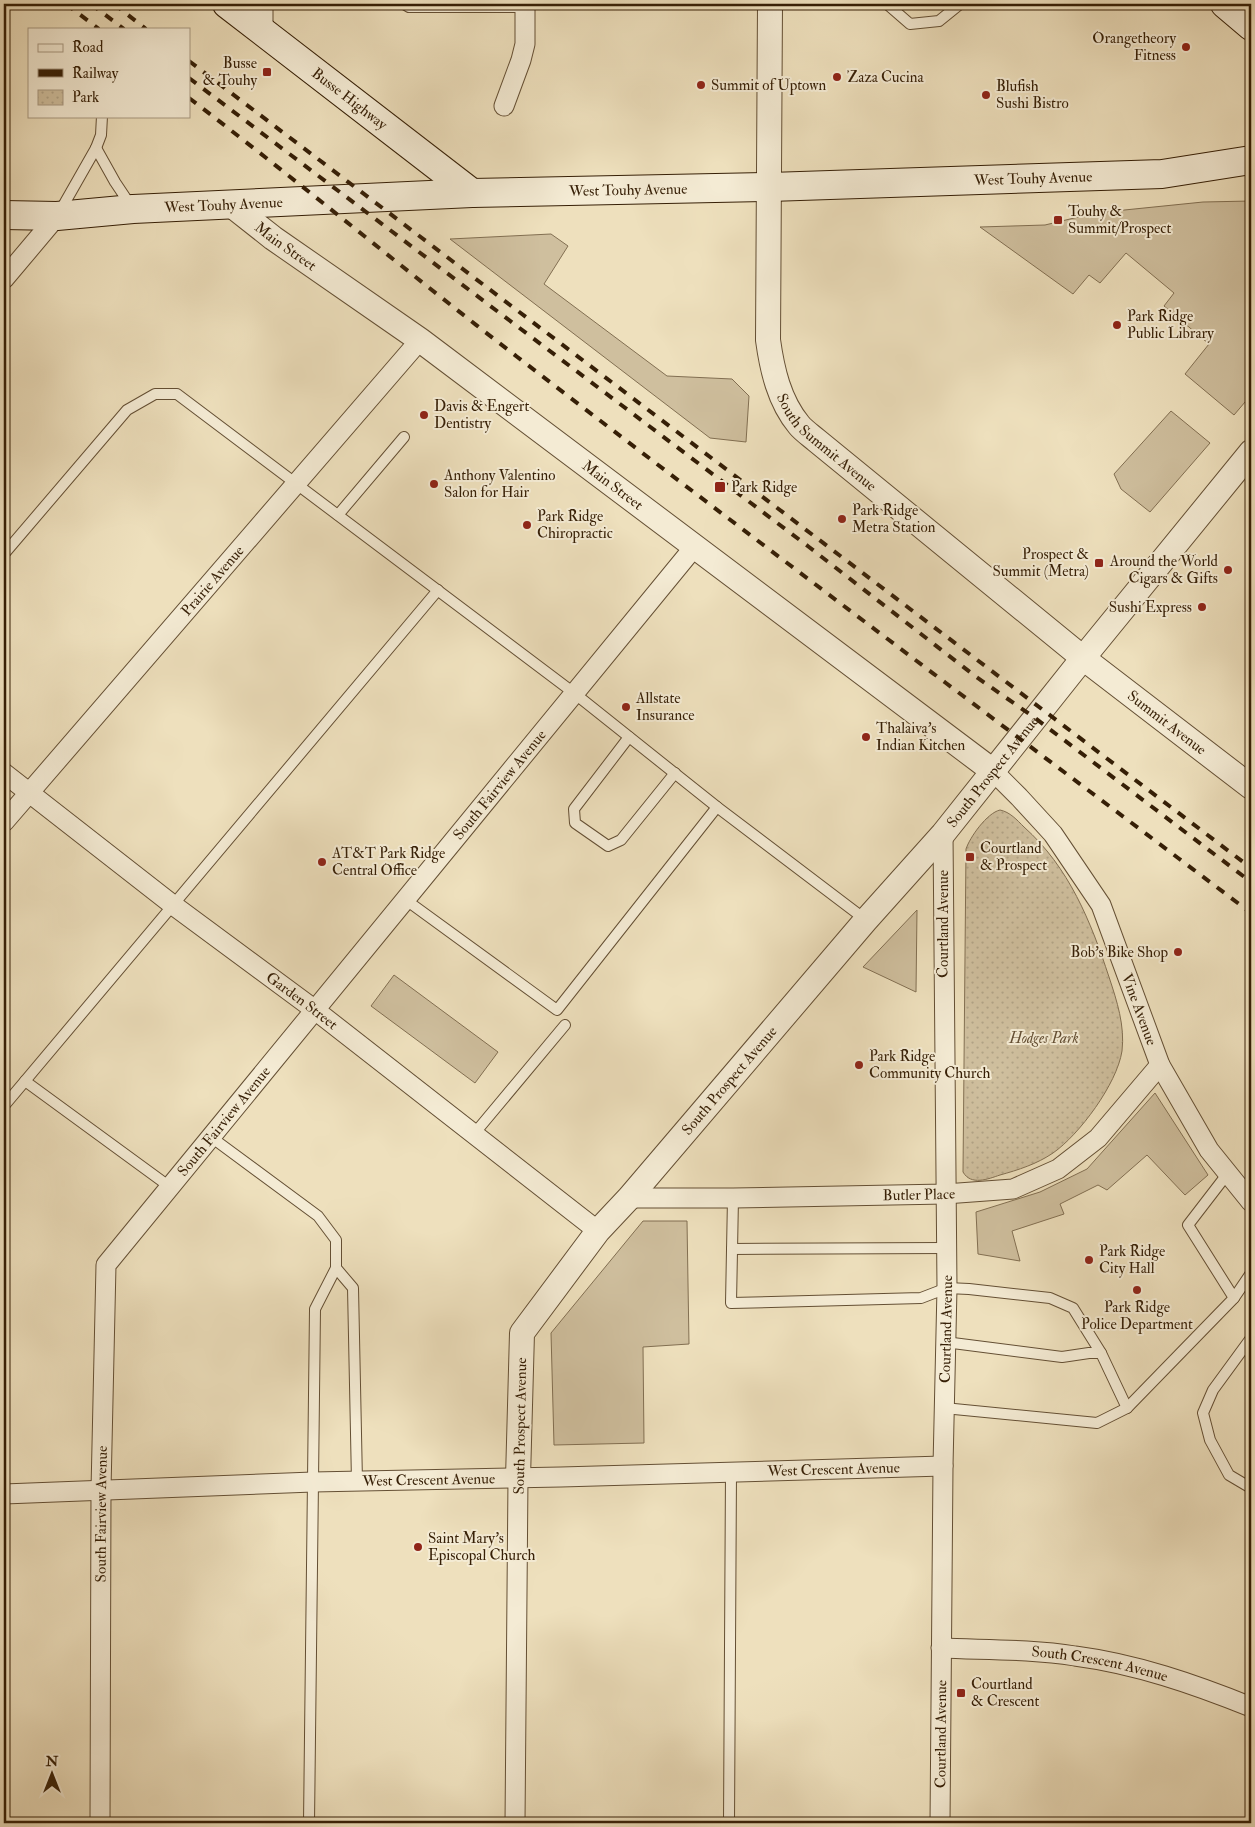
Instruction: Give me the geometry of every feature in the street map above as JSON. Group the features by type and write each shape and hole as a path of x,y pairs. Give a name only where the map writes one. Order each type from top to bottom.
{"main road":[{"name":"Busse Highway","path":"227,4 472,193"},
{"path":"1224,4 1251,26"},
{"name":"West Touhy Avenue","path":"4,215 58,216 133,209 472,193 770,187 1162,174 1251,160"},
{"path":"1220,165 1251,171"}],"street":[{"path":"263,4 263,31"},
{"name":"South Summit Avenue","path":"770,4 769,346 776,381 784,403 799,425 1083,658"},
{"path":"504,106 525,44 525,6"},
{"name":"Main Street","path":"230,204 273,238 420,340 993,771"},
{"path":"4,280 58,216"},
{"name":"Prairie Avenue","path":"4,822 420,340"},
{"name":"South Prospect Avenue","path":"515,1823 518,1478 522,1333 598,1231 629,1198 866,920 943,834 1251,452"},
{"name":"South Fairview Avenue","path":"100,1823 101,1490 106,1265 695,546"},
{"name":"Summit Avenue","path":"1083,658 1251,787"},
{"name":"Vine Avenue","path":"993,771 1019,796 1053,834 1101,905 1160,1065 1209,1150 1251,1202"},
{"name":"Garden Street","path":"4,773 173,905 315,1010 598,1231"},
{"name":"Courtland Avenue","path":"940,1823 946,1288 943,834"},
{"name":"Butler Place","path":"629,1198 945,1194 1013,1190 1058,1169 1098,1138 1160,1065"},
{"name":"West Crescent Avenue","path":"4,1494 313,1482 943,1466"},
{"name":"South Crescent Avenue","path":"941,1648 1083,1657 1138,1668 1206,1688 1251,1707"}],"lane":[{"path":"404,4 409,7 525,6"},
{"path":"887,4 910,24 939,21 960,4"},
{"path":"58,216 102,135 102,118"},
{"path":"96,148 133,209"},
{"path":"4,554 127,410 155,394 177,394 574,693 717,807 866,920"},
{"path":"338,515 404,437"},
{"path":"4,1106 438,590"},
{"path":"629,737 574,809 575,823 608,846 621,840 675,773"},
{"path":"406,900 557,1010 717,807"},
{"path":"474,1134 565,1025"},
{"path":"25,1081 170,1187"},
{"path":"211,1137 318,1216 336,1240 336,1268 315,1309 309,1823"},
{"path":"1228,1173 1188,1225 1234,1298"},
{"path":"733,1198 731,1303 921,1298 946,1288 1050,1298 1073,1308 1100,1353 1127,1408"},
{"path":"732,1249 946,1248"},
{"path":"336,1268 353,1288 357,1482"},
{"path":"944,1408 1097,1423 1127,1408 1234,1298 1251,1273"},
{"path":"1251,1338 1213,1390 1203,1413 1210,1440 1229,1475 1251,1488"},
{"path":"945,1342 1062,1357 1100,1353"},
{"path":"729,1823 731,1472"}],"green space":[{"path":"1251,201 1251,395 1234,415 1185,374 1209,344 1164,306 1174,293 1126,253 1100,283 1089,275 1073,294 980,227 1045,225 1095,213 1203,202"},
{"path":"551,234 568,246 544,284 667,376 732,379 749,396 746,442 710,438 450,239"},
{"path":"1171,411 1210,443 1150,512 1121,489 1114,474"},
{"name":"Hodges Park","path":"1000,810 1013,817 1040,843 1054,860 1077,896 1102,956 1115,995 1120,1014 1123,1042 1119,1064 1105,1093 1085,1122 1063,1145 1047,1157 1027,1166 990,1178 975,1180 970,1179 963,1172 966,849 980,826 995,812"},
{"path":"917,910 916,992 863,967"},
{"path":"394,975 498,1052 475,1083 371,1006"},
{"path":"1155,1093 1208,1175 1185,1195 1147,1155 1107,1190 1098,1185 1060,1204 1064,1214 1012,1231 1020,1261 978,1254 976,1212 1040,1192 1087,1169"},
{"path":"643,1221 687,1221 689,1344 643,1347 644,1443 554,1445 551,1333"}],"railway":[{"path":"66,4 98,28"},
{"path":"91,4 123,28"},
{"path":"114,4 145,28"},
{"path":"190,62 1251,868"},
{"path":"190,79 809,547 975,676 1035,718 1251,882"},
{"path":"190,99 475,324 883,636 1251,913"}],"place":[{"name":"Orangetheory Fitness","path":"1186,47"},
{"name":"Busse & Touhy","path":"267,72"},
{"name":"Zaza Cucina","path":"837,77"},
{"name":"Summit of Uptown","path":"701,85"},
{"name":"Blufish Sushi Bistro","path":"986,95"},
{"name":"Touhy & Summit/Prospect","path":"1058,220"},
{"name":"Park Ridge Public Library","path":"1117,325"},
{"name":"Davis & Engert Dentistry","path":"424,415"},
{"name":"Anthony Valentino Salon for Hair","path":"434,484"},
{"name":"Park Ridge","path":"720,487"},
{"name":"Park Ridge Metra Station","path":"842,519"},
{"name":"Park Ridge Chiropractic","path":"527,525"},
{"name":"Prospect & Summit (Metra)","path":"1099,563"},
{"name":"Around the World Cigars & Gifts","path":"1228,570"},
{"name":"Sushi Express","path":"1202,607"},
{"name":"Allstate Insurance","path":"626,707"},
{"name":"Thalaiva's Indian Kitchen","path":"866,737"},
{"name":"Courtland & Prospect","path":"970,857"},
{"name":"AT&T Park Ridge Central Office","path":"322,862"},
{"name":"Bob's Bike Shop","path":"1178,952"},
{"name":"Park Ridge Community Church","path":"859,1065"},
{"name":"Park Ridge City Hall","path":"1089,1260"},
{"name":"Park Ridge Police Department","path":"1137,1290"},
{"name":"Saint Mary's Episcopal Church","path":"418,1547"},
{"name":"Courtland & Crescent","path":"961,1693"}]}
